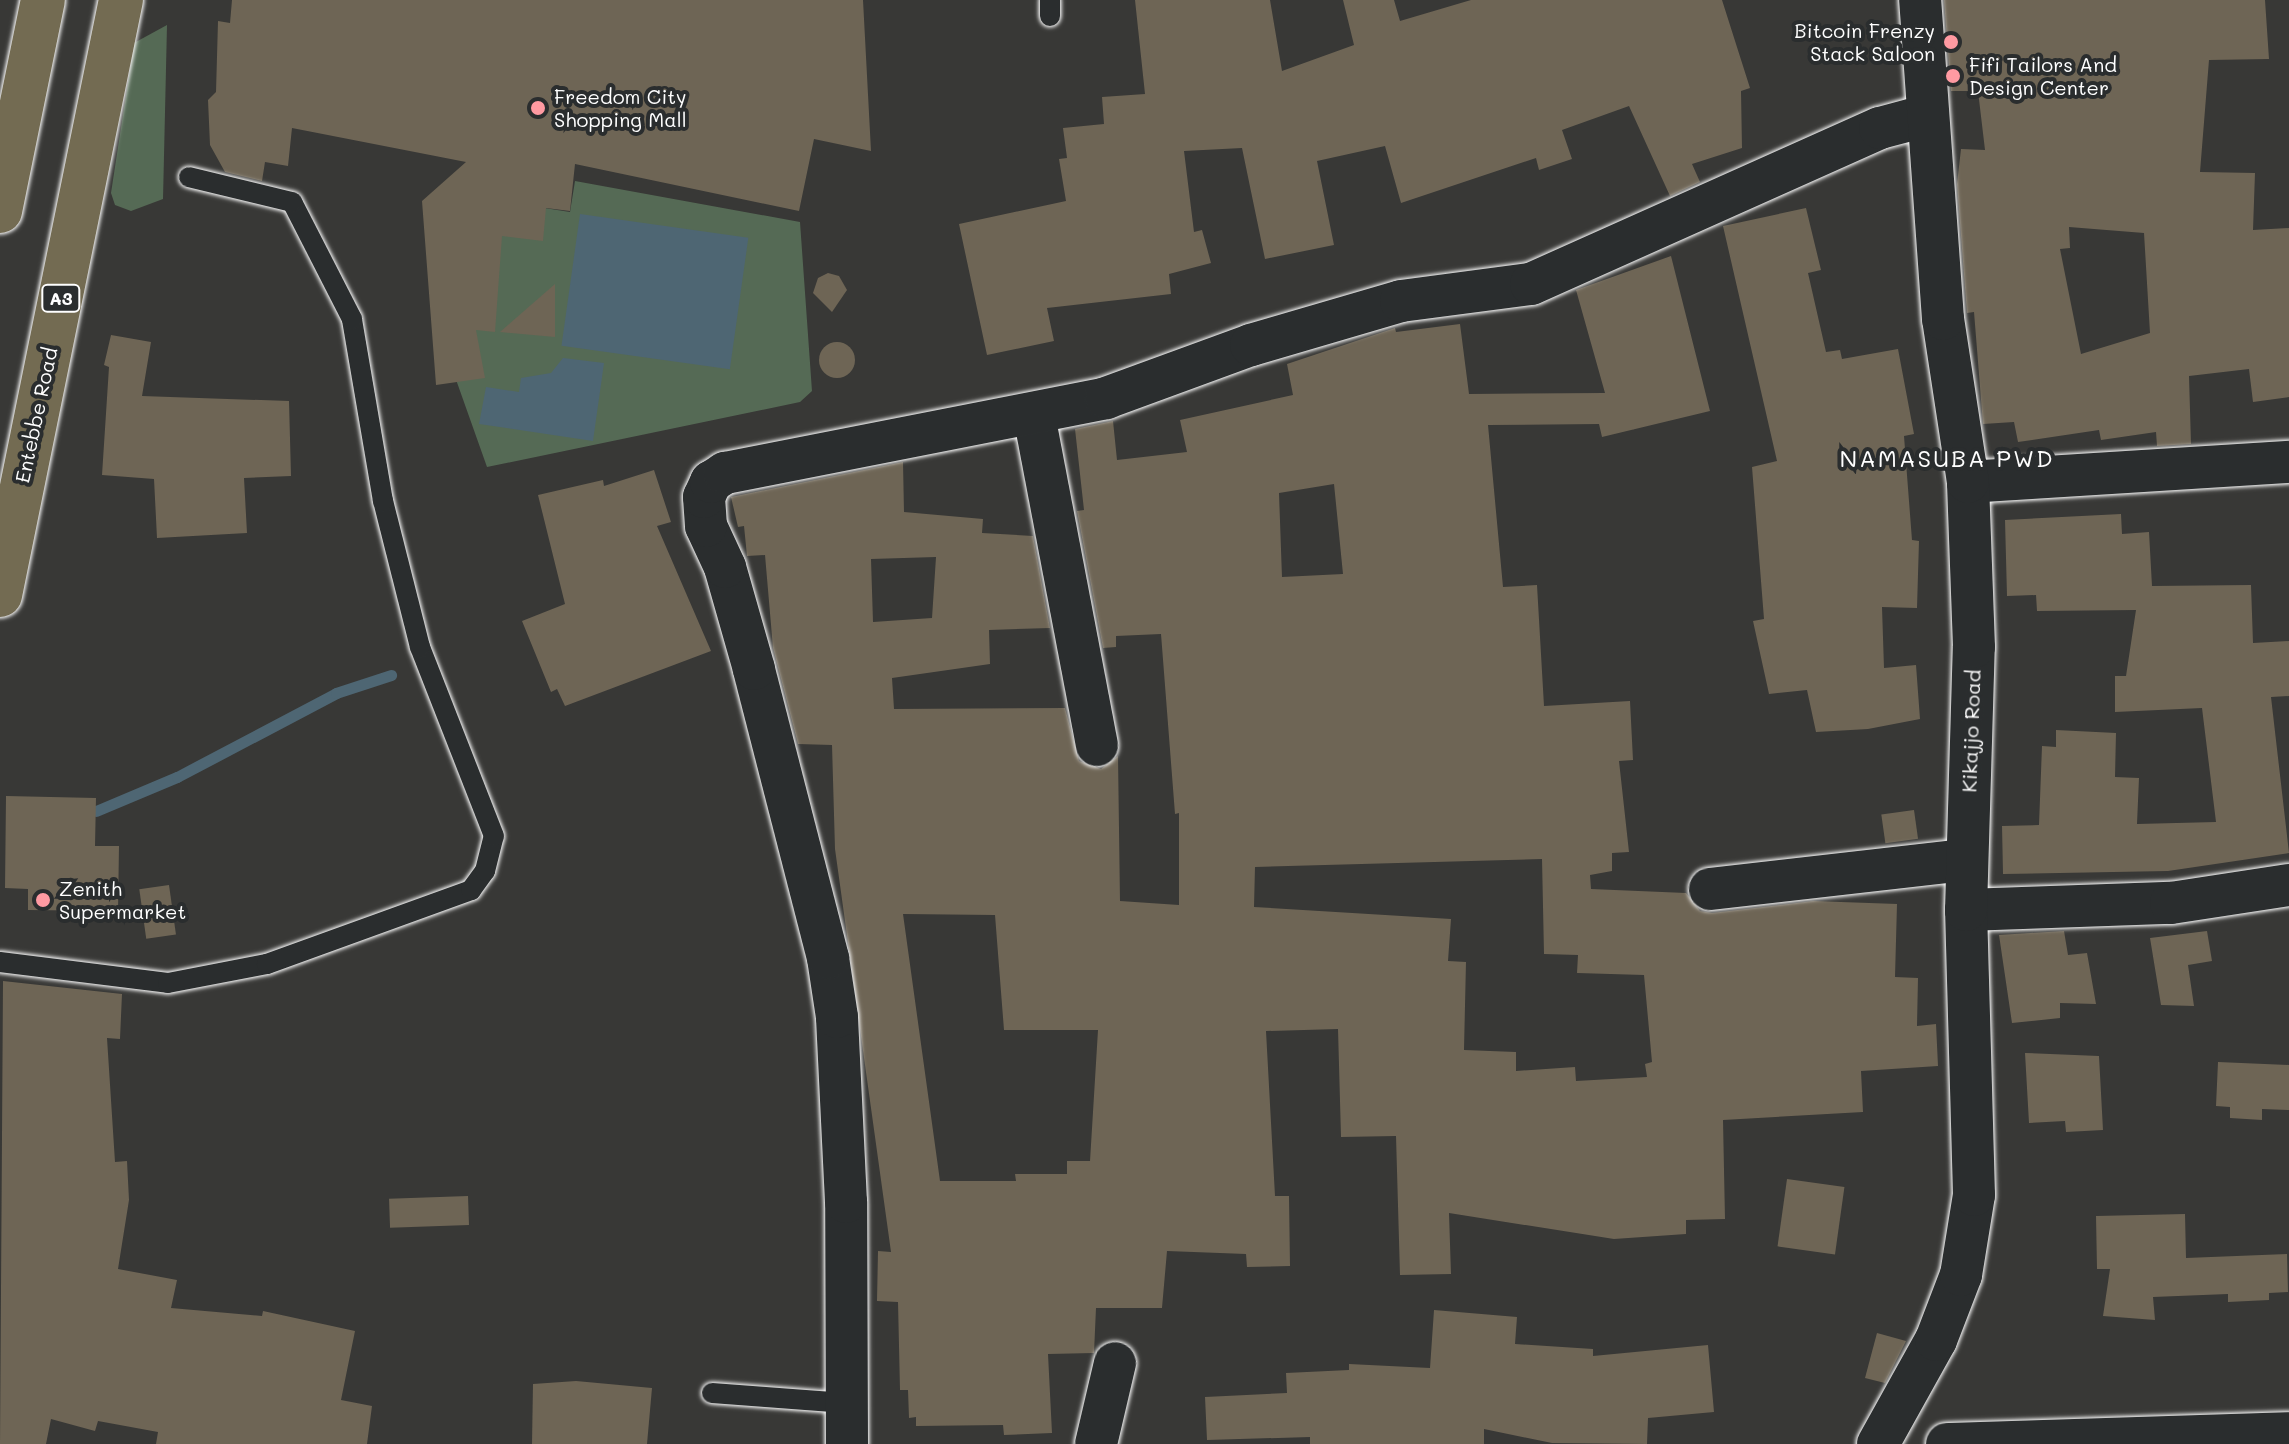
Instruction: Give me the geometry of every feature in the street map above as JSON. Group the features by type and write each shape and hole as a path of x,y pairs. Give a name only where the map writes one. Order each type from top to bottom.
{"main road":[{"path":"0,211 43,0"},
{"name":"Entebbe Road","path":"0,595 121,0"}],"street":[{"name":"Kikajjo Road","path":"1878,1444 1936,1340 1961,1275 1974,1195 1966,910 1974,647 1968,482 1943,319 1925,116 1920,0"},
{"path":"847,1444 843,1096 828,958 754,669 725,567 706,526 704,497 711,482 725,473 1034,415 1106,398 1251,345 1401,301 1496,292 1543,280 1880,128 1925,116"},
{"path":"1034,415 1097,745"},
{"path":"1968,482 2289,462"},
{"path":"1710,889 1966,860"},
{"path":"1966,910 2171,903 2289,885"},
{"path":"1096,1444 1115,1363"},
{"path":"1947,1444 2289,1433"}],"lane":[{"path":"0,962 168,983 267,964 471,890 485,871 494,836 420,647 383,501 352,319 292,202 189,177"},
{"path":"712,1393 846,1403"}],"green space":[{"path":"167,25 163,199 131,211 115,205 111,193 134,43"},
{"path":"575,181 800,222 812,391 800,402 487,467 454,374 449,193 570,212"}],"water":[{"path":"580,214 748,238 730,369 561,346"},
{"path":"563,358 604,363 593,441 479,424 486,387 519,392 521,378 551,373"}],"building":[{"name":"Freedom City Shopping Mall","path":"232,0 863,0 871,151 814,139 799,211 575,164 570,211 546,208 543,241 502,236 495,332 476,330 485,378 436,385 422,201 466,162 292,128 288,166 265,162 262,181 225,172 210,145 208,100 216,92 218,21 230,23"},
{"path":"1135,0 1270,0 1282,71 1354,45 1343,0 1394,0 1400,21 1471,0 1722,0 1750,88 1741,91 1742,148 1692,164 1700,182 1670,196 1629,106 1562,130 1572,159 1539,170 1536,158 1401,203 1385,146 1317,161 1334,245 1265,259 1242,148 1184,151 1194,232 1202,230 1211,263 1169,274 1171,294 1047,308 1054,341 987,355 959,224 1066,201 1059,159 1067,158 1063,128 1104,124 1102,97 1145,94"},
{"path":"1944,0 2265,0 2269,59 2209,60 2200,172 2255,173 2253,230 2289,228 2289,397 2253,402 2249,369 2189,376 2191,444 2157,446 2156,432 2101,440 2099,430 2018,442 2014,422 1983,424 1974,312 1967,313 1957,184 1961,149 1985,150 1978,91 1951,91","holes":["2069,227 2144,233 2150,333 2081,354 2060,249 2070,248"]},
{"path":"1806,208 1821,270 1808,273 1826,352 1840,350 1842,359 1898,349 1914,434 1904,436 1912,540 1919,541 1917,608 1882,607 1884,668 1916,665 1920,719 1868,729 1816,732 1807,690 1769,694 1753,621 1764,619 1752,467 1777,461 1723,226"},
{"path":"1671,256 1710,411 1602,437 1599,424 1488,425 1503,587 1537,585 1544,706 1630,701 1633,760 1619,761 1629,852 1612,853 1612,871 1590,875 1591,889 1686,893 1700,911 1712,913 1813,901 1897,904 1895,977 1918,978 1917,1026 1936,1024 1938,1066 1861,1071 1863,1112 1723,1120 1725,1219 1686,1220 1686,1234 1614,1239 1449,1213 1451,1274 1400,1275 1396,1136 1341,1137 1338,1029 1266,1031 1275,1196 1289,1196 1290,1266 1247,1267 1246,1254 1167,1251 1162,1308 1096,1308 1094,1353 1048,1354 1052,1433 1004,1435 1003,1425 916,1426 916,1417 909,1418 908,1390 900,1390 898,1302 877,1301 878,1251 891,1252 835,849 832,745 798,744 773,648 765,555 747,556 744,526 738,527 731,497 903,462 904,512 983,519 982,533 1033,536 1050,628 989,630 990,664 892,678 894,709 1065,708 1079,761 1101,769 1118,756 1120,901 1179,905 1179,813 1175,814 1161,634 1116,636 1116,647 1103,648 1077,511 1084,510 1075,429 1113,421 1117,460 1187,452 1180,420 1293,395 1287,364 1395,328 1396,332 1460,324 1469,394 1605,393 1576,290","holes":["1334,484 1343,574 1282,577 1279,493","936,557 932,618 873,622 871,559","1542,859 1544,954 1578,955 1577,973 1644,975 1652,1062 1645,1064 1647,1077 1576,1081 1575,1067 1516,1071 1516,1052 1464,1050 1466,962 1448,961 1451,919 1254,907 1255,867","903,914 995,915 1004,1030 1098,1030 1090,1161 1067,1161 1067,1174 1015,1174 1016,1181 940,1181"]},
{"path":"828,273 839,276 847,290 832,312 813,293 818,278"},
{"path":"555,284 555,337 500,332"},
{"path":"111,335 151,342 142,396 289,401 291,476 244,478 247,533 157,538 154,479 102,475 109,367 104,365"},
{"path":"837,342 850,347 855,360 850,373 837,378 824,373 819,360 824,347"},
{"path":"654,470 671,522 657,526 711,651 565,706 557,689 551,692 522,621 565,604 538,495 603,480 604,486"},
{"path":"2121,514 2122,534 2149,532 2152,586 2251,585 2253,643 2289,641 2289,696 2271,697 2289,853 2168,871 2003,874 2002,826 2039,825 2042,746 2056,747 2056,730 2116,733 2115,777 2139,778 2137,824 2216,822 2202,708 2115,712 2115,676 2126,676 2136,610 2037,611 2036,595 2007,596 2005,520"},
{"path":"6,796 96,798 95,846 119,846 118,911 28,910 28,889 5,888"},
{"path":"1914,810 1918,839 1885,843 1881,815"},
{"path":"169,885 176,935 146,939 139,889"},
{"path":"2064,931 2068,955 2087,953 2096,1004 2060,1003 2060,1018 2012,1023 1999,935"},
{"path":"2207,931 2212,961 2188,965 2194,1006 2161,1005 2150,938"},
{"path":"3,981 122,994 120,1039 107,1038 115,1162 127,1161 129,1200 118,1269 177,1280 171,1308 262,1316 263,1311 355,1331 341,1400 372,1406 367,1444 156,1444 158,1432 98,1421 95,1431 51,1419 46,1444 0,1444"},
{"path":"2025,1053 2099,1056 2103,1130 2066,1132 2065,1121 2029,1123"},
{"path":"2218,1062 2289,1065 2289,1110 2262,1109 2262,1120 2230,1118 2230,1107 2216,1106"},
{"path":"1787,1179 1844,1187 1835,1254 1778,1246"},
{"path":"468,1196 469,1225 390,1228 389,1199"},
{"path":"2185,1214 2186,1258 2287,1254 2288,1292 2269,1293 2269,1300 2228,1302 2228,1294 2153,1297 2155,1320 2103,1316 2110,1269 2097,1269 2096,1216"},
{"path":"1434,1310 1517,1317 1515,1344 1593,1349 1593,1356 1708,1345 1714,1412 1648,1418 1647,1444 1552,1443 1484,1429 1484,1444 1310,1444 1310,1437 1207,1440 1205,1397 1287,1393 1286,1373 1349,1370 1349,1364 1430,1368"},
{"path":"1877,1333 1906,1341 1885,1383 1865,1378"},
{"path":"576,1381 652,1388 647,1444 532,1444 533,1384"}],"waterway":[{"path":"96,811 177,777 336,693 391,675"}],"place":[{"name":"Bitcoin Frenzy Stack Saloon","path":"1951,42"},
{"name":"Fifi Tailors And Design Center","path":"1953,76"},
{"name":"Freedom City Shopping Mall","path":"538,108"},
{"name":"Zenith Supermarket","path":"43,900"}],"district":[{"name":"NAMASUBA PWD","path":"1947,458"}]}
